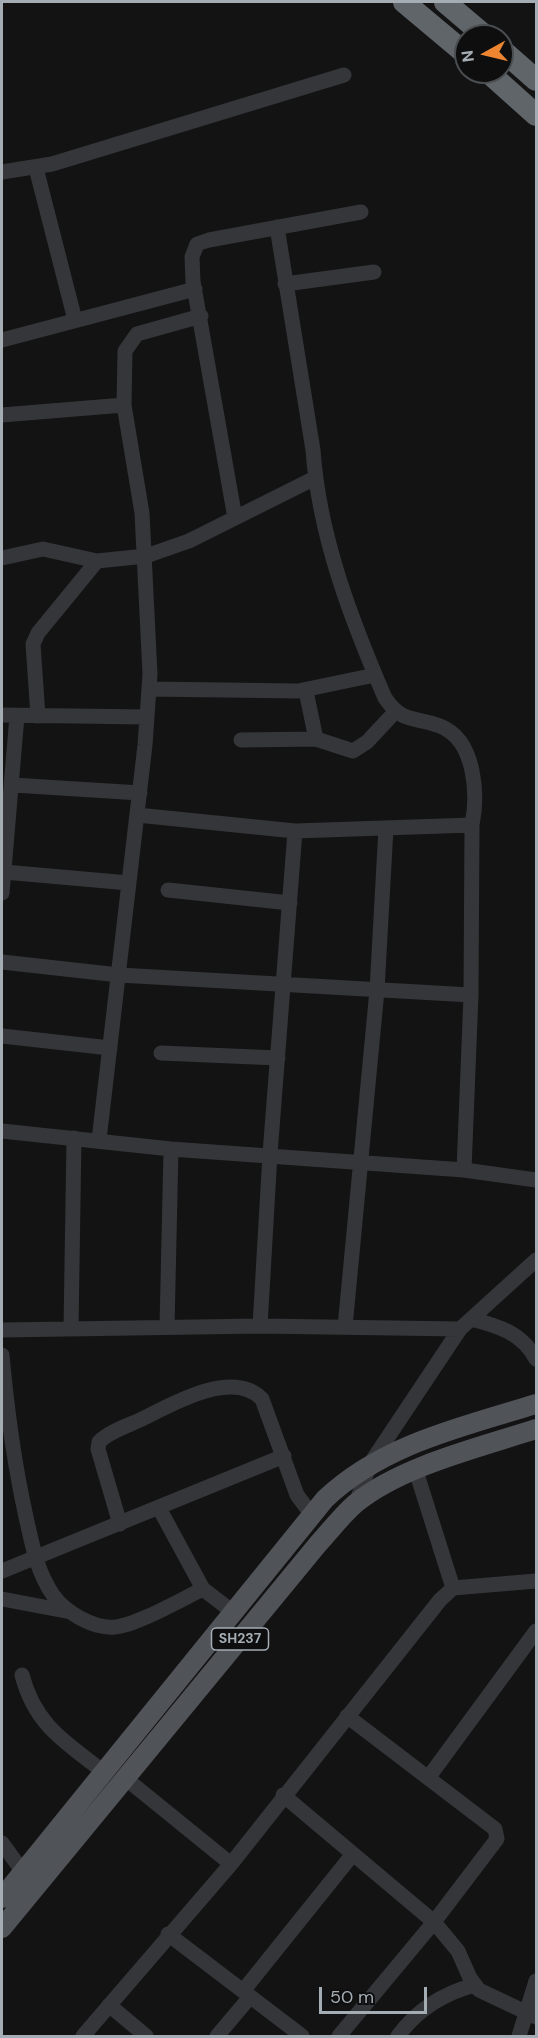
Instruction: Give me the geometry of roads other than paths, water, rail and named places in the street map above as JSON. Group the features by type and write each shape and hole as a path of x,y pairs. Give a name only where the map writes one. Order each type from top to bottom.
{"highway":[{"path":"404,2 454,44"},
{"path":"445,2 471,24"},
{"path":"514,61 537,80"},
{"path":"502,84 537,114"}],"main road":[{"name":"SH237","path":"2,1898 312,1515 348,1478 370,1464 422,1440 537,1404"},
{"name":"SH237","path":"6,1915 125,1778 318,1544 356,1503 387,1483 416,1471 537,1429"}],"street":[{"path":"2,172 36,168 344,75"},
{"path":"36,168 75,320"},
{"path":"234,519 195,289 192,257 197,244 361,212"},
{"path":"277,227 313,450 315,478 328,543 375,675 385,698 395,712 406,719 439,726 449,732 460,744 474,776 476,800 472,825 471,995 464,1170"},
{"path":"285,284 374,272"},
{"path":"2,340 195,289"},
{"path":"99,1140 140,793 149,689 146,556 136,470 124,405 125,351 137,334 201,316"},
{"path":"2,415 124,405"},
{"path":"2,558 43,549 97,561 146,556 181,544 315,478"},
{"path":"38,716 33,644 38,633 97,561"},
{"path":"149,689 306,691 375,675"},
{"path":"306,691 315,739"},
{"path":"241,740 315,739 353,751 367,742 395,712"},
{"path":"2,893 13,785 9,716 147,717"},
{"path":"13,785 140,793"},
{"path":"137,815 296,831 472,825"},
{"path":"345,1327 377,990 386,828"},
{"path":"260,1326 270,1154 296,831"},
{"path":"4,872 129,883"},
{"path":"168,890 290,903"},
{"path":"2,962 119,975 471,995"},
{"path":"2,1036 110,1048"},
{"path":"161,1053 278,1058"},
{"path":"2,1131 171,1149 270,1154 464,1170 537,1180"},
{"path":"71,1329 74,1138"},
{"path":"167,1327 171,1149"},
{"path":"356,1503 370,1464 466,1324 537,1260"},
{"path":"2,1330 466,1324 513,1333 526,1344 537,1359"},
{"path":"2,1355 6,1451 35,1559 52,1593 71,1612"},
{"path":"120,1524 98,1449 99,1442 206,1390 230,1387 256,1393 266,1407 297,1495 312,1515"},
{"path":"2,1571 284,1456"},
{"path":"416,1471 453,1588"},
{"path":"159,1508 203,1589 233,1612"},
{"path":"83,2037 168,1934 231,1864 425,1617 453,1588 537,1581"},
{"path":"2,1599 71,1612 99,1626 123,1626 203,1589"},
{"path":"428,1778 537,1631"},
{"path":"22,1675 32,1706 44,1723 104,1772"},
{"path":"339,2037 434,1922 497,1839 498,1834 495,1829 347,1716"},
{"path":"125,1778 231,1864"},
{"path":"284,1795 434,1922 459,1951 479,1990 531,2016"},
{"path":"2,1843 23,1872"},
{"path":"217,2037 353,1854"},
{"path":"168,1934 302,2037"},
{"path":"519,2037 531,2016 537,1981"},
{"path":"398,2037 406,2025 437,2000 453,1991 475,1985"},
{"path":"109,2005 146,2037"}]}
